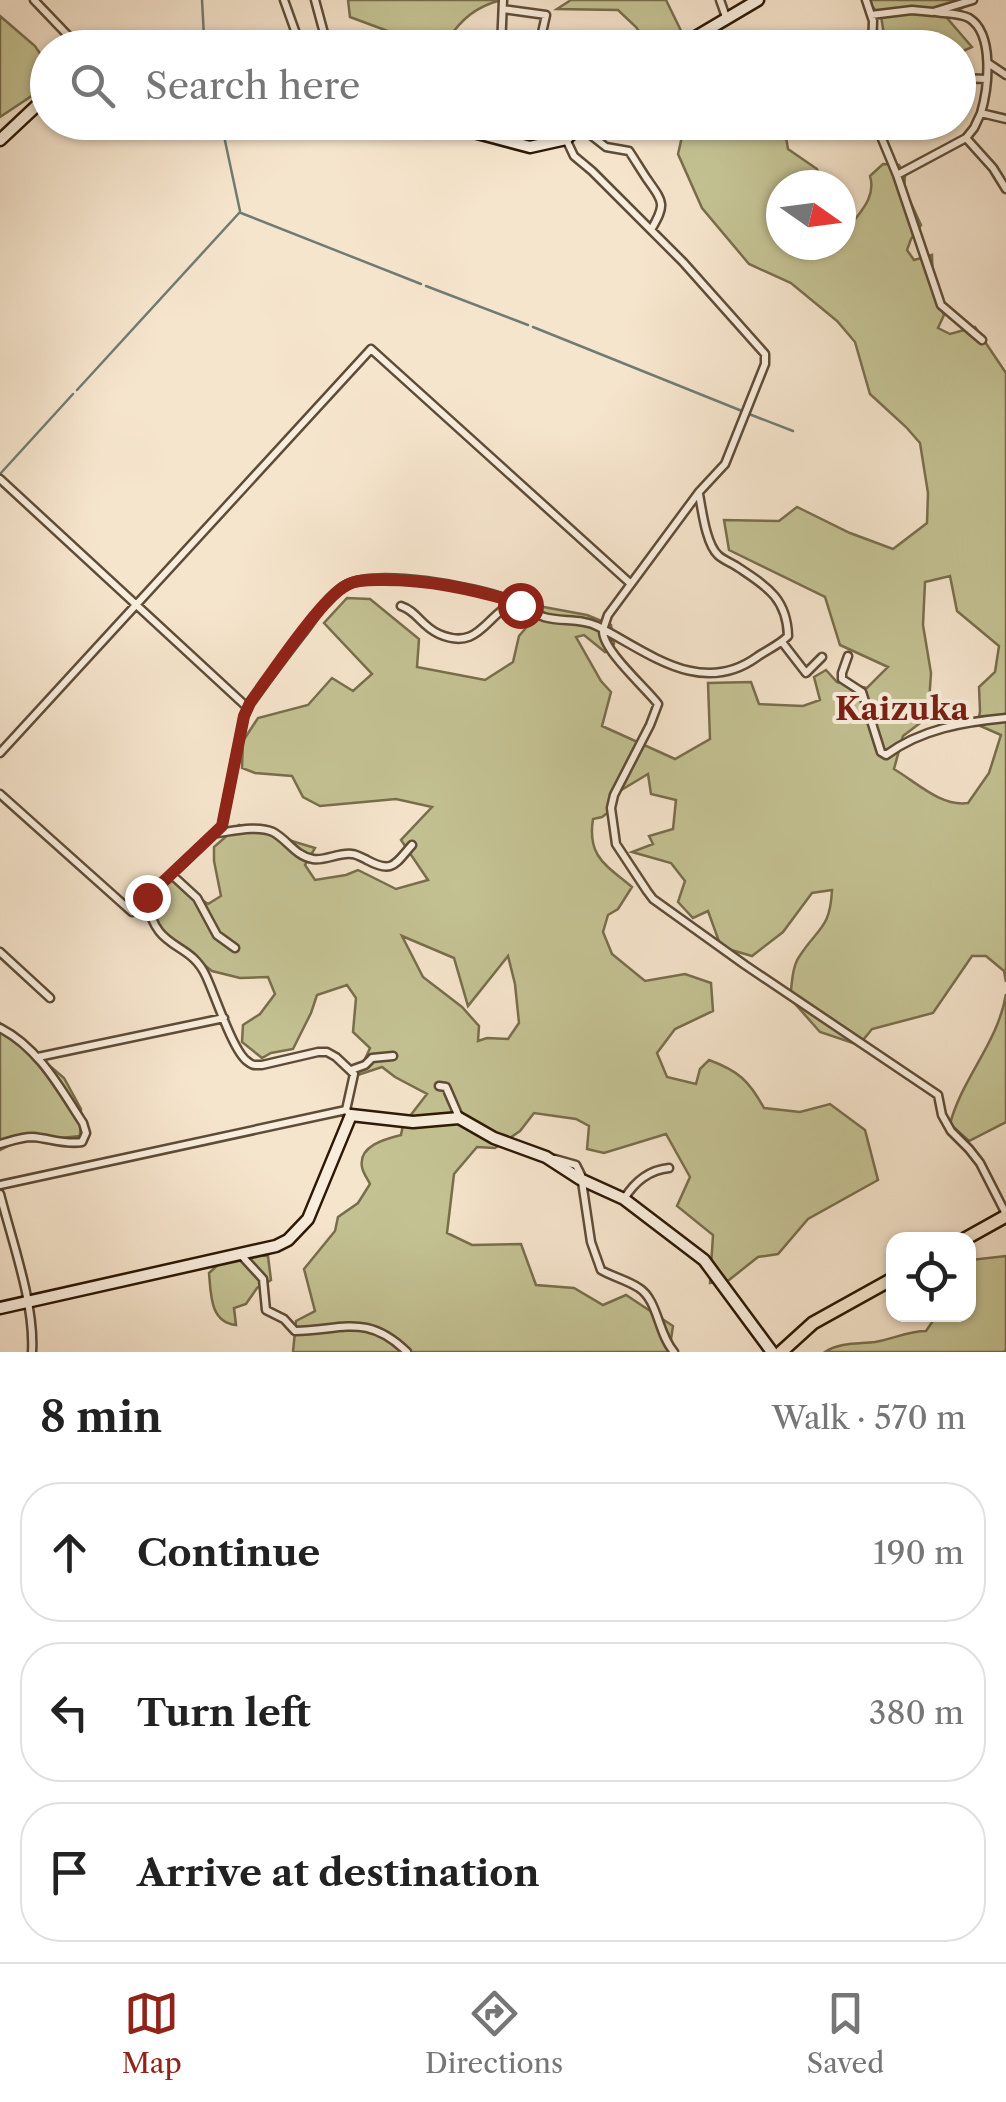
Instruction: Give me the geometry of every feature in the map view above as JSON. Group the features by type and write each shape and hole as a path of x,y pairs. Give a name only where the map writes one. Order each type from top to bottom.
{"main road":[{"path":"976,1232 1006,1215"},
{"path":"781,1352 813,1323 886,1282"}],"street":[{"path":"34,0 63,30"},
{"path":"284,0 295,30"},
{"path":"315,0 323,30"},
{"path":"502,30 503,0"},
{"path":"720,0 727,18"},
{"path":"707,30 758,0"},
{"path":"866,0 871,30"},
{"path":"936,12 973,0"},
{"path":"503,10 546,15 544,30"},
{"path":"871,15 912,10 936,12 960,15 976,25 988,64 987,94 976,123"},
{"path":"988,64 1006,76"},
{"path":"976,79 988,79"},
{"path":"0,140 30,112"},
{"path":"980,113 1006,120"},
{"path":"502,140 530,146 566,140 574,156 684,262 764,354 765,364 724,464 631,584 608,616 603,630 605,640 621,663 658,704 614,794 611,808 616,844 653,899 938,1095 950,1131 970,1148 1006,1215"},
{"path":"598,140 606,147 629,151 660,194 660,214 650,230"},
{"path":"882,140 942,305 982,340"},
{"path":"897,175 962,140"},
{"path":"968,140 1006,188"},
{"path":"0,753 370,349 631,584"},
{"path":"0,479 248,708"},
{"path":"0,794 132,912 222,826 248,708 316,614 350,582 409,580 444,584 516,603 542,616 596,625 654,658 702,674 740,668 788,636 784,610 763,582 718,555 708,536 699,492"},
{"path":"402,606 413,611 425,627 460,639 470,637 516,603"},
{"path":"782,642 806,673 822,657"},
{"path":"848,656 842,679 862,692 881,752 886,755 898,746 959,722 1006,718"},
{"path":"216,833 266,830 311,859 354,854 380,868 394,865 412,845"},
{"path":"172,876 197,898 217,935 234,948"},
{"path":"0,1308 276,1246 288,1240 304,1226 348,1112 354,1074 327,1052 262,1065 252,1065 242,1057 198,961 158,933 147,897"},
{"path":"0,952 50,998"},
{"path":"38,1056 224,1018"},
{"path":"0,1028 38,1056 83,1123 85,1138 74,1143 19,1138 0,1144"},
{"path":"351,1070 366,1065 372,1058 392,1056"},
{"path":"439,1086 446,1088 459,1118"},
{"path":"0,1185 348,1112 413,1122 459,1118 624,1198 698,1254 772,1352"},
{"path":"624,1198 634,1184 657,1169 669,1168"},
{"path":"580,1178 591,1242 601,1270 640,1288 650,1300 663,1338 674,1352"},
{"path":"0,1194 28,1302 32,1352"},
{"path":"240,1254 263,1278 266,1310 296,1331 359,1326 374,1329 407,1352"}],"shaded area":[{"path":"348,0 501,0 470,15 455,30 385,30 350,17"},
{"path":"571,0 666,0 681,30 638,30 618,10 557,9"},
{"path":"866,0 974,0 947,18 957,30 883,30 881,16"},
{"path":"0,16 30,42 30,97 0,117"},
{"path":"681,140 786,140 788,149 817,170 766,170 766,260 856,260 856,218 869,196 870,176 883,164 899,165 905,176 904,188 921,225 907,250 914,260 932,255 933,288 944,315 938,328 950,334 975,327 1006,373 1006,982 1004,971 986,956 972,956 933,1013 872,1029 859,1045 820,1032 790,998 797,961 826,921 832,890 812,893 783,932 752,956 721,947 708,911 693,918 678,902 685,881 671,863 632,852 653,844 649,836 673,829 676,800 651,794 648,774 618,792 614,808 593,819 592,832 600,859 632,887 618,909 608,915 603,932 612,954 645,981 685,974 711,983 713,1011 675,1029 657,1053 667,1077 696,1084 700,1069 709,1060 742,1078 764,1108 800,1112 830,1104 865,1130 878,1180 808,1219 778,1254 758,1257 729,1280 710,1283 713,1235 677,1206 690,1177 666,1134 604,1153 587,1149 589,1126 576,1119 534,1113 520,1131 495,1148 477,1147 454,1174 447,1233 472,1245 521,1244 536,1285 574,1288 603,1305 626,1295 673,1326 669,1352 293,1352 296,1321 315,1311 304,1269 335,1231 338,1217 358,1203 370,1184 362,1167 364,1154 374,1145 401,1135 403,1125 427,1094 382,1067 358,1075 370,1048 353,1032 356,998 347,985 317,995 293,1049 262,1058 242,1042 243,1025 260,1014 275,994 268,977 240,978 212,971 160,930 153,904 160,890 173,880 208,904 221,896 214,847 239,825 315,848 305,865 315,880 358,870 396,889 428,880 401,840 432,807 396,799 320,806 303,797 292,776 242,768 243,741 258,718 308,705 332,678 353,691 372,674 324,623 347,598 370,599 419,639 417,667 485,680 513,662 519,636 530,623 533,605 587,615 611,625 614,644 605,652 584,635 576,637 611,692 602,726 675,759 710,739 708,683 751,682 759,704 803,706 820,700 814,677 826,670 837,682 867,688 888,667 840,645 825,597 729,550 724,520 779,521 797,507 893,549 927,523 928,493 920,443 870,394 855,342 837,321 791,283 749,264 702,208 678,154","holes":["950,576 957,611 999,646 995,672 979,687 978,725 1001,735 989,773 968,803 948,801 894,769 903,736 928,717 931,673 923,625 925,582","402,936 454,958 468,1006 508,956 519,1023 508,1039 478,1041 479,1026 462,1007 423,977"]},
{"path":"1006,994 1006,1122 969,1141 950,1124 996,1029"},
{"path":"0,1023 64,1078 81,1109 80,1136 28,1136 0,1150"},
{"path":"230,1254 268,1256 271,1280 257,1288 246,1304 234,1308 236,1325 227,1323 217,1313 209,1273"},
{"path":"1006,1256 1004,1352 825,1352 843,1345 926,1331 932,1322 976,1322 976,1259"}],"waterway":[{"path":"202,0 204,30"},
{"path":"225,140 240,211"},
{"path":"77,390 240,212"},
{"path":"241,213 421,284"},
{"path":"426,286 528,325"},
{"path":"533,327 742,411"},
{"path":"0,474 73,394"},
{"path":"749,414 793,431"}],"district":[{"name":"Kaizuka","path":"902,709"}],"route":[{"path":"147,897 222,826 250,703 316,614 338,591 350,582 409,580 460,586 520,605"}]}
